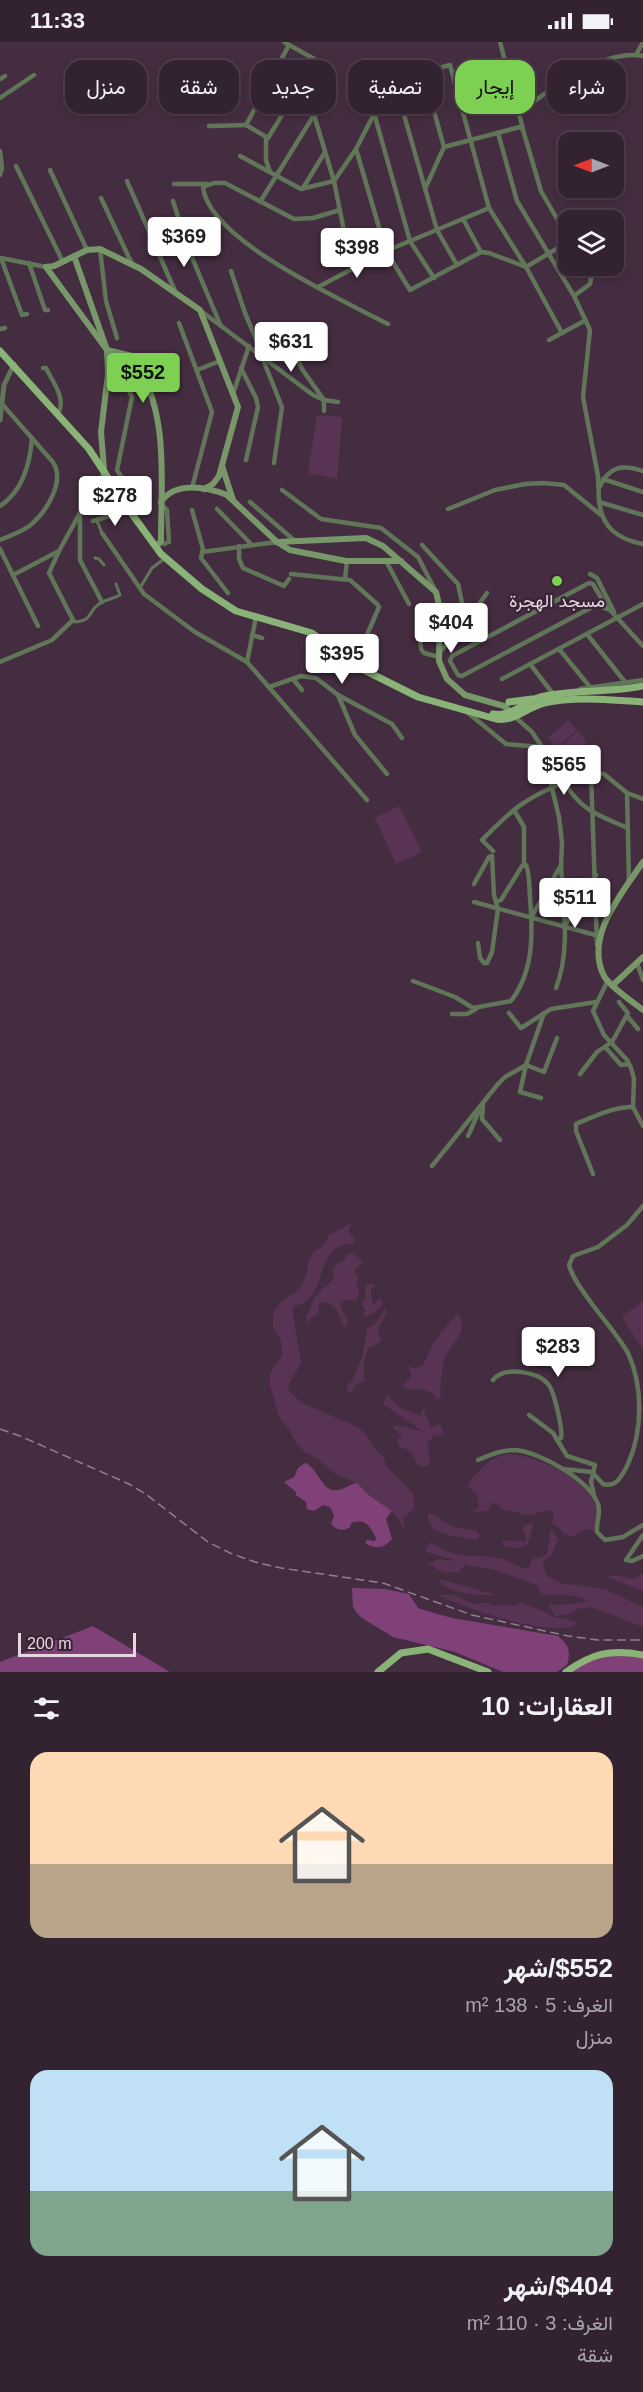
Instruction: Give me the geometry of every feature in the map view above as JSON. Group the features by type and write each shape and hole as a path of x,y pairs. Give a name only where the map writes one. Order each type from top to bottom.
{"main road":[{"path":"158,544 161,439 152,394 132,356 107,350 45,267 87,250 100,249 132,264 200,310 233,394 237,412 216,481 204,489"},
{"path":"74,256 107,350 108,374 101,432 105,471"},
{"path":"0,351 90,448 129,510 158,544 165,557 223,604 256,617 312,633 364,670 418,697 495,719 507,720 534,699"},
{"path":"222,466 234,503"},
{"path":"161,502 175,489 204,489 227,495 277,542 290,550 347,561 402,561"},
{"path":"277,542 366,538 378,542 402,561 436,592 440,609 439,655 443,674 460,692 471,697 507,704 557,695 618,691 643,686"},
{"path":"469,711 502,715 553,702 602,700 643,702"},
{"path":"507,704 516,713"},
{"path":"502,715 507,704"},
{"path":"643,862 614,907 599,936 597,951 604,976 643,1010"},
{"path":"610,982 643,957"},
{"path":"378,1672 398,1654 408,1650 428,1649 488,1672"},
{"path":"566,1672 596,1654 643,1655"}],"street":[{"path":"284,42 316,60"},
{"path":"500,42 505,60"},
{"path":"636,55 643,42"},
{"path":"246,125 290,45"},
{"path":"535,102 584,70 613,58 643,56"},
{"path":"443,67 450,65 489,208 526,267 562,333"},
{"path":"0,98 34,75"},
{"path":"266,137 268,138 283,114"},
{"path":"240,156 303,188 334,181 356,149 374,114"},
{"path":"374,114 410,241 434,278"},
{"path":"404,114 437,230 457,265"},
{"path":"425,189 444,147 435,114"},
{"path":"519,114 541,191 558,222"},
{"path":"314,116 334,181 344,231"},
{"path":"260,202 314,116"},
{"path":"209,126 246,125 266,137"},
{"path":"444,147 520,127 523,130"},
{"path":"498,133 514,195 574,296 591,336 583,397 600,478 598,489 601,515 613,531 624,538 643,544"},
{"path":"266,137 266,160 270,172"},
{"path":"356,149 386,251 410,290 481,252 526,267"},
{"path":"0,152 2,168 0,175"},
{"path":"303,188 325,152"},
{"path":"16,166 63,261"},
{"path":"50,170 87,250"},
{"path":"127,181 176,293"},
{"path":"174,184 225,183 294,219 313,218 340,210"},
{"path":"209,184 203,187 208,202 234,235 318,287 388,324"},
{"path":"101,198 132,264"},
{"path":"173,201 188,248 220,325"},
{"path":"318,287 386,251 489,208"},
{"path":"463,219 481,252"},
{"path":"526,267 558,247"},
{"path":"100,249 106,301 117,338"},
{"path":"1,258 45,267"},
{"path":"1,258 22,315 27,314"},
{"path":"29,264 45,310 48,310"},
{"path":"231,271 283,411 274,463"},
{"path":"574,296 590,284 589,276"},
{"path":"200,310 313,394 338,402"},
{"path":"549,340 586,320"},
{"path":"179,323 212,412 192,489"},
{"path":"283,328 302,369 324,399 324,411"},
{"path":"233,394 249,346"},
{"path":"107,350 132,393 117,470 122,478"},
{"path":"197,370 220,361"},
{"path":"0,418 6,378 14,364"},
{"path":"43,368 46,368 62,401 62,408 58,413"},
{"path":"242,368 258,406 246,460"},
{"path":"227,378 238,378"},
{"path":"0,540 33,523 49,502 58,480 56,466 2,404"},
{"path":"0,506 13,496 23,478 29,462 32,438"},
{"path":"600,478 623,466 643,471"},
{"path":"105,471 59,550 50,573 75,622 84,621 102,602 120,595 116,584"},
{"path":"600,478 643,492"},
{"path":"448,509 495,490 543,483 564,485 601,515"},
{"path":"282,490 321,519 381,528 418,557 436,592"},
{"path":"250,502 295,542"},
{"path":"599,502 643,515"},
{"path":"217,509 252,545"},
{"path":"129,510 95,521 140,588 195,632 247,662 368,800"},
{"path":"192,510 202,552 201,558 228,593"},
{"path":"80,512 80,563 102,602"},
{"path":"202,552 277,542"},
{"path":"422,545 458,584 466,622"},
{"path":"239,546 241,564 248,571 284,586 290,577 345,579 353,582 379,607 361,649"},
{"path":"0,549 38,626"},
{"path":"13,575 59,550"},
{"path":"140,588 152,568 165,557"},
{"path":"95,558 104,565"},
{"path":"345,579 347,561"},
{"path":"386,561 408,604"},
{"path":"590,574 597,578 617,617"},
{"path":"607,608 596,605 462,676 458,675 450,661 452,656 588,583 593,584 607,608 643,646"},
{"path":"419,611 421,649 424,653 439,655 487,593"},
{"path":"502,679 643,604"},
{"path":"247,662 256,617"},
{"path":"0,662 52,640 73,620"},
{"path":"587,634 626,682"},
{"path":"252,635 262,638"},
{"path":"559,649 590,687"},
{"path":"530,664 557,695 590,687 643,680"},
{"path":"269,687 306,676 315,678 338,695 392,724 402,738"},
{"path":"293,679 302,690"},
{"path":"338,695 355,735 387,774"},
{"path":"469,711 506,744 542,747"},
{"path":"516,713 542,747 559,817 564,927 563,963 556,988"},
{"path":"493,851 482,840 514,810 527,800 591,774 598,773 609,777 627,793 643,799"},
{"path":"474,902 599,936 591,774"},
{"path":"566,783 573,797 583,807 628,828"},
{"path":"627,793 629,882"},
{"path":"452,1014 467,1014 478,1008 511,1001 520,988 528,966 532,917 525,865 524,827 514,810"},
{"path":"474,884 489,857 492,856 494,895 498,909 492,952 487,963 480,958 478,943"},
{"path":"496,902 501,900 522,866 525,865"},
{"path":"532,917 561,865"},
{"path":"564,927 596,875"},
{"path":"637,963 643,980"},
{"path":"413,981 478,1008"},
{"path":"610,982 596,1002 593,1008 594,1014 604,1035 629,1064 634,1079 633,1107 643,1126"},
{"path":"511,1001 516,1006"},
{"path":"509,1013 521,1028 551,1009 596,1002"},
{"path":"619,1002 638,1029"},
{"path":"541,1098 520,1092 526,1065 544,1013"},
{"path":"579,1074 597,1052 612,1042 628,1017"},
{"path":"526,1065 543,1072 557,1038"},
{"path":"606,1048 621,1065 629,1064"},
{"path":"432,1166 505,1077 526,1065"},
{"path":"468,1136 483,1103"},
{"path":"483,1103 482,1119 500,1140"},
{"path":"593,1174 576,1131 576,1124 607,1111 633,1107"},
{"path":"563,1469 592,1472 603,1485 612,1485 618,1481 635,1448 643,1404 635,1366 572,1275 569,1262 573,1256 598,1247 627,1226 643,1206"},
{"path":"493,1380 502,1372 508,1371 536,1376 547,1382 562,1429 561,1438 557,1440"},
{"path":"529,1415 547,1427 567,1456 595,1465 591,1482 599,1514 597,1532 601,1538 617,1539 643,1526"},
{"path":"478,1460 503,1451 518,1451 545,1459 563,1469 595,1497"},
{"path":"643,1535 626,1560 632,1561 643,1556"}],"shaded area":[{"path":"317,415 342,417 337,479 308,473"},
{"path":"568,720 577,730 557,748 548,738"},
{"path":"578,731 587,742 567,760 558,749"},
{"path":"399,806 422,852 396,864 375,818"},
{"path":"352,1223 348,1231 356,1240 353,1244 340,1246 331,1253 313,1294 305,1302 294,1306 292,1310 301,1363 288,1386 290,1392 302,1403 358,1427 367,1436 384,1458 386,1466 413,1493 414,1508 403,1519 405,1530 392,1511 370,1496 357,1483 334,1473 296,1443 289,1429 279,1417 270,1385 270,1373 282,1356 281,1341 273,1327 273,1313 280,1303 299,1290 307,1274 308,1262 313,1252 323,1246 329,1235"},
{"path":"352,1253 363,1262 354,1271 359,1280 356,1280 359,1295 356,1300 341,1302 340,1307 348,1320 346,1328 334,1307 326,1303 319,1303 318,1314 310,1318 310,1325 306,1316 314,1300 335,1277 332,1270 337,1264 346,1260 345,1255"},
{"path":"370,1283 376,1286 371,1289 373,1305 379,1298 383,1302 380,1308 366,1317 364,1316 365,1309 361,1304 365,1298 365,1286"},
{"path":"643,1301 643,1350 622,1317"},
{"path":"386,1308 378,1329 381,1341 368,1349 364,1361 364,1381 354,1386 352,1393 347,1391 347,1386 352,1381 362,1358 367,1329 375,1324"},
{"path":"458,1313 462,1327 459,1337 445,1357 441,1400 435,1398 433,1393 418,1388 407,1390 403,1385 412,1376 408,1366 416,1369 423,1365 435,1340"},
{"path":"387,1395 401,1409 420,1415 423,1408 425,1409 424,1413 432,1428 440,1424 444,1434 433,1436 427,1442 430,1461 427,1466 420,1466 411,1452 399,1446 398,1439 402,1435 393,1428 396,1425 424,1432 383,1404"},
{"path":"506,1454 545,1463 571,1477 582,1486 591,1496 597,1510 594,1531 586,1530 574,1537 564,1534 552,1523 554,1513 551,1510 528,1515 503,1509 493,1502 487,1511 472,1512 478,1508 479,1501 475,1493 467,1486 484,1466"},
{"path":"305,1463 314,1470 328,1488 338,1490 357,1483 370,1496 392,1511 386,1519 392,1539 383,1546 373,1547 365,1543 367,1540 375,1541 376,1538 363,1522 351,1523 347,1529 340,1530 331,1524 334,1516 330,1507 323,1505 314,1511 307,1509 306,1502 284,1482 294,1477 298,1468"},
{"path":"428,1513 438,1516 441,1521 454,1527 476,1531 480,1536 476,1540 438,1531 432,1527"},
{"path":"534,1523 528,1544 519,1548 504,1546 502,1540 525,1542 526,1537 522,1529 525,1525"},
{"path":"551,1529 558,1539 551,1556 542,1562 547,1576 560,1583 607,1590 643,1607 643,1627 592,1607 555,1616 548,1605 588,1601 572,1595 542,1594 537,1585 492,1569 465,1565 458,1572 443,1573 427,1562 434,1563 437,1559 458,1561 426,1552 425,1549 431,1542 450,1553 492,1557 529,1568 533,1557 539,1558 547,1554"},
{"path":"640,1574 643,1575 643,1591 608,1577 615,1575 633,1579"},
{"path":"439,1581 496,1595 458,1591"},
{"path":"352,1588 385,1589 409,1594 418,1608 427,1611 452,1618 558,1636 565,1642 568,1649 567,1665 557,1672 503,1672 455,1652 393,1637 356,1612 353,1607"},
{"path":"438,1595 453,1595 474,1604 513,1606 520,1603 577,1624 564,1628 529,1625 487,1614"},
{"path":"93,1626 170,1672 0,1672 0,1662"},
{"path":"625,1654 643,1658 643,1672 571,1672 595,1657"}],"railway":[{"path":"0,1429 129,1484 208,1542 255,1562 383,1583 472,1615 568,1636 598,1640 643,1640"}],"place":[{"name":"مسجد الهجرة","path":"557,581"}]}
